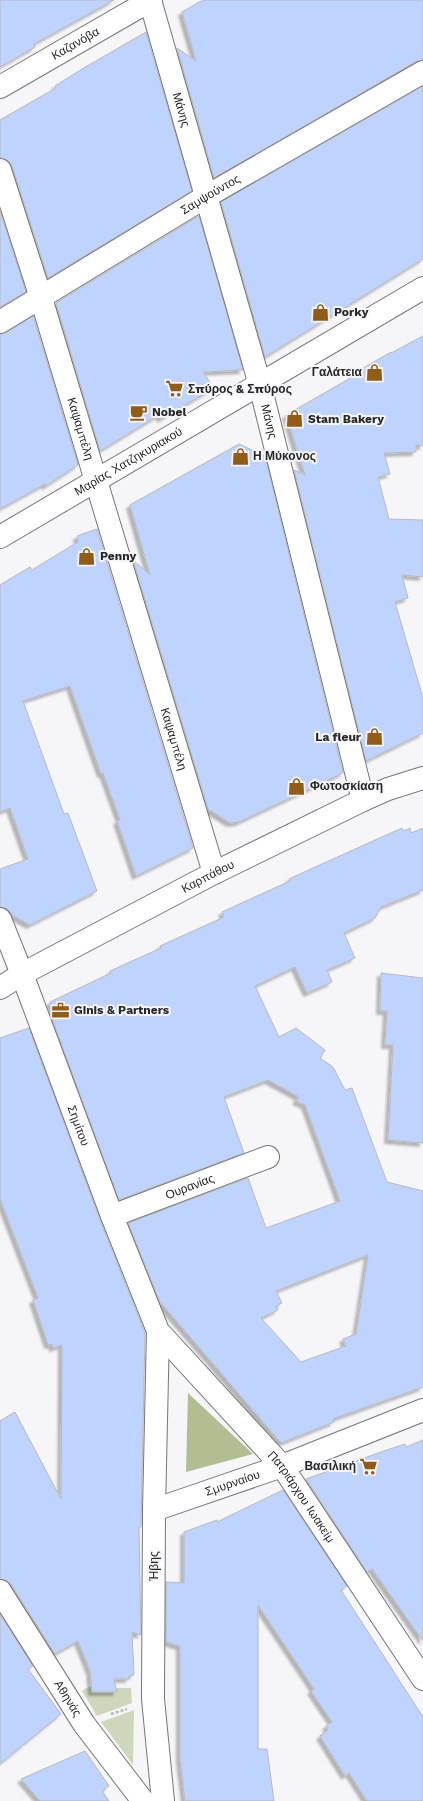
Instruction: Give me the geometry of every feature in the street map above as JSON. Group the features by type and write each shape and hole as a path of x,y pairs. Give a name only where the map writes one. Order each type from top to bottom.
{"street":[{"name":"Καζανόβα","path":"0,87 150,0"},
{"name":"Μάνης","path":"150,0 260,385 363,800"},
{"name":"Σαμψούντος","path":"0,322 207,196 423,72"},
{"name":"Καψαμπέλη","path":"0,170 41,298 214,873"},
{"name":"Μαρίας Χατζηκυριακού","path":"0,537 423,288"},
{"name":"Καρπάθου","path":"0,988 22,974 214,873 363,800 423,778"},
{"name":"Σημίτου","path":"0,919 112,1216 158,1331"},
{"name":"Ουρανίας","path":"112,1216 268,1157"},
{"name":"Πατριάρχου Ιωακείμ","path":"158,1331 282,1466 423,1679"},
{"name":"Ήβης","path":"158,1331 154,1510 153,1699 163,1801"},
{"name":"Σμυρναίου","path":"154,1510 282,1466 423,1410"},
{"name":"Αθηνάς","path":"0,1591 84,1724 143,1801"}],"path":[{"path":"84,1724 153,1699"}],"green space":[{"path":"188,1393 253,1454 186,1472"},
{"path":"90,1686 92,1692 117,1692 116,1688 131,1688 132,1703 97,1716 82,1691"},
{"path":"134,1710 133,1765 101,1722"}],"building":[{"path":"0,0 114,0 34,44 35,47 0,67"},
{"path":"203,0 423,0 423,60 417,61 214,178 177,48 196,61 182,12"},
{"path":"146,32 192,191 48,278 12,166 8,161 0,158 0,120 56,88 55,86"},
{"path":"423,86 423,259 265,357 221,202"},
{"path":"0,211 26,292 0,307"},
{"path":"199,216 243,370 203,372 214,388 161,419 159,415 100,451 56,303"},
{"path":"33,316 78,465 46,486 45,484 0,509 0,334 6,333"},
{"path":"423,336 423,446 416,445 416,452 384,453 390,474 378,477 389,519 423,520 423,577 402,575 408,598 395,602 423,698 423,733 366,761 294,470 305,475 286,415 361,372 360,370 391,352"},
{"path":"239,444 265,456 343,773 239,822 230,823 208,809 133,560 150,575 130,505"},
{"path":"97,529 193,848 136,876 117,821 120,820 103,773 101,774 70,686 23,701 64,814 68,813 97,891 30,925 12,915 7,909 0,907 0,869 28,859 10,808 0,812 0,585 30,567 32,570 78,542 77,536"},
{"path":"402,828 403,831 410,828 411,833 423,828 423,890 381,907 375,918 344,933 355,958 327,970 332,982 307,993 295,967 255,986 279,1037 296,1028 325,1050 320,1058 333,1067 345,1090 352,1088 387,1182 423,1191 423,1387 333,1419 334,1422 281,1443 160,1302 128,1223 248,1178 266,1228 340,1201 305,1105 296,1101 299,1097 268,1080 224,1097 244,1153 119,1200 52,1019 56,1018 50,1002 111,973 110,971 161,948 160,946 224,917 222,912 290,881 289,879","holes":["368,1255 356,1334 343,1339 346,1346 301,1362 261,1318 278,1310 276,1306 282,1303 276,1291"]},
{"path":"381,973 423,978 423,1143 388,1140 393,1045 385,1045 387,1011 380,1011"},
{"path":"29,1028 100,1220 145,1333 141,1527 139,1527 141,1635 132,1632 134,1675 129,1676 129,1679 114,1679 117,1692 92,1692 90,1671 78,1641 55,1654 11,1584 6,1580 0,1579 0,1421 15,1412 61,1499 62,1345 53,1348 52,1344 48,1345 33,1300 38,1298 0,1199 0,1038"},
{"path":"423,1440 423,1641 372,1569 367,1572 306,1479 405,1444 406,1447"},
{"path":"283,1490 347,1586 341,1590 423,1717 423,1801 367,1801 349,1773 345,1776 320,1736 328,1730 326,1726 332,1722 311,1691 314,1689 258,1605 258,1749 267,1749 274,1801 185,1801 180,1759 180,1646 166,1642 166,1582 184,1583 184,1532 217,1520 217,1522"},
{"path":"0,1614 33,1666 28,1669 61,1714 0,1764"},
{"path":"85,1751 109,1786 102,1791 109,1801 40,1801 21,1779"}],"place":[{"name":"Porky","path":"321,312"},
{"name":"Γαλάτεια","path":"375,372"},
{"name":"Σπύρος & Σπύρος","path":"175,389"},
{"name":"Nobel","path":"139,412"},
{"name":"Stam Bakery","path":"295,419"},
{"name":"Η Μύκονος","path":"240,456"},
{"name":"Penny","path":"87,556"},
{"name":"La fleur","path":"374,737"},
{"name":"Φωτοσκίαση","path":"297,786"},
{"name":"Ginis & Partners","path":"61,1010"},
{"name":"Βασιλική","path":"369,1466"}]}
